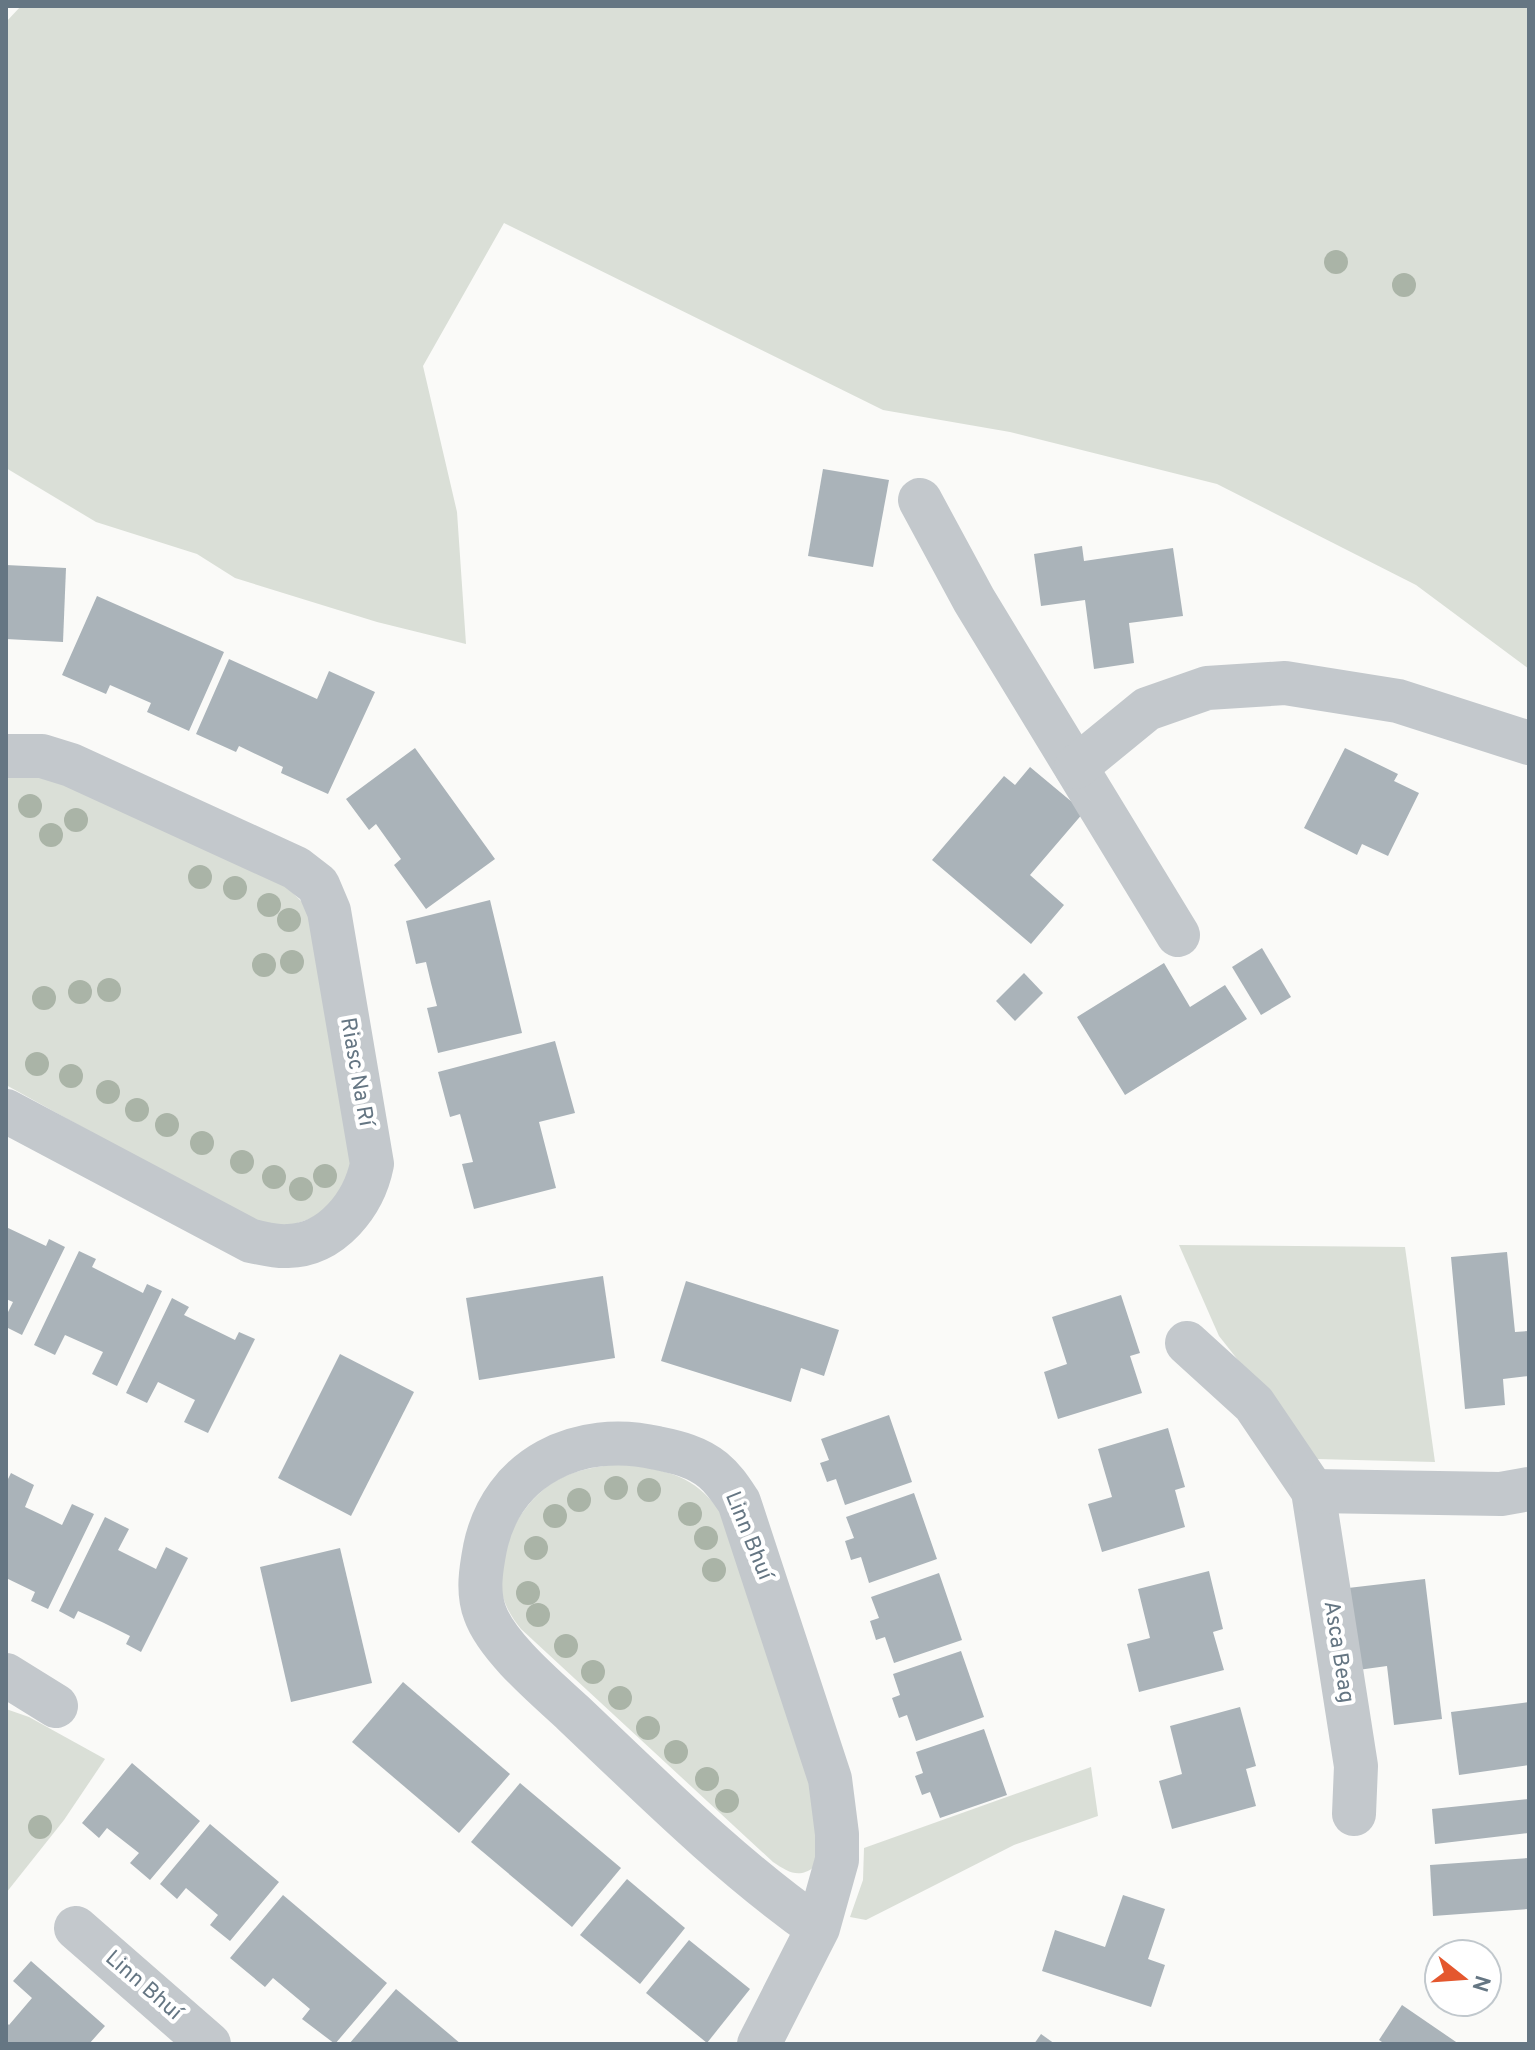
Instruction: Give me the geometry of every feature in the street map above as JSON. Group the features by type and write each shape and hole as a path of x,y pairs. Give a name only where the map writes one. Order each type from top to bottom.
{"street":[{"path":"920,500 974,600 1178,935"},
{"path":"1076,767 1147,709 1207,688 1285,683 1398,701 1529,743"},
{"name":"Riasc Na Rí","path":"6,756 42,756 71,765 296,868 318,885 329,911 372,1164 369,1179 355,1207 336,1227 306,1243 272,1245 251,1241 6,1111"},
{"name":"Asca Beag","path":"1187,1343 1254,1404 1313,1491 1356,1766 1354,1814"},
{"name":"Linn Bhuí","path":"759,2044 807,1954 818,1928 837,1860 835,1806 830,1779 739,1502 725,1481 711,1468 694,1458 650,1446 595,1443 546,1461 519,1482 497,1512 481,1566 480,1587 485,1614 524,1666 600,1739 780,1901 818,1928"},
{"path":"1313,1491 1501,1494 1529,1489"},
{"path":"6,1675 56,1706"},
{"name":"Linn Bhuí","path":"76,1928 209,2044"}],"shaded area":[{"path":"21,6 1529,6 1529,669 1416,585 1217,484 1010,432 883,410 504,223 423,366 457,512 466,644 377,622 235,578 197,554 96,522 6,468 6,22"},
{"path":"14,773 44,773 282,882 307,907 352,1167 343,1193 315,1217 289,1226 252,1221 6,1085 6,780"},
{"path":"1179,1245 1405,1247 1435,1462 1316,1459 1219,1336"},
{"path":"627,1463 690,1482 721,1512 810,1782 819,1826 814,1867 809,1871 794,1873 773,1862 521,1629 506,1606 501,1566 510,1534 528,1505 551,1484 568,1475"},
{"path":"6,1709 29,1717 105,1759 64,1820 6,1893"},
{"path":"1091,1767 1098,1816 1014,1845 866,1920 850,1917 863,1880 864,1848"}],"building":[{"path":"823,469 889,480 873,567 808,556"},
{"path":"1082,546 1084,561 1173,548 1183,616 1129,623 1134,663 1094,669 1085,600 1041,606 1034,554"},
{"path":"6,565 66,568 63,642 6,639"},
{"path":"97,596 224,652 189,731 147,712 151,703 110,685 106,694 62,675"},
{"path":"229,659 317,699 329,671 375,692 328,794 281,773 283,767 239,746 236,752 196,734"},
{"path":"415,748 495,859 426,909 394,865 401,859 376,824 369,830 346,799"},
{"path":"1345,748 1398,774 1394,781 1419,793 1388,856 1362,844 1357,855 1304,828"},
{"path":"1030,767 1084,812 1030,875 1064,905 1031,944 932,860 1004,776 1015,785"},
{"path":"490,900 522,1033 438,1053 427,1008 437,1006 426,962 416,964 406,921"},
{"path":"1262,948 1291,997 1261,1015 1232,967"},
{"path":"1164,963 1190,1007 1225,985 1247,1019 1125,1095 1077,1017"},
{"path":"1024,973 1043,993 1015,1021 996,1001"},
{"path":"555,1041 575,1113 539,1122 556,1188 474,1209 462,1164 473,1162 460,1114 450,1117 438,1072"},
{"path":"6,1227 46,1246 49,1239 65,1247 22,1335 6,1327 6,1316 13,1302 6,1299"},
{"path":"79,1251 96,1259 92,1267 143,1293 147,1284 162,1291 117,1386 92,1374 103,1352 65,1335 55,1355 34,1345"},
{"path":"1507,1252 1515,1332 1529,1331 1529,1376 1503,1379 1505,1405 1465,1409 1451,1257"},
{"path":"603,1276 615,1358 479,1380 466,1298"},
{"path":"686,1281 839,1330 824,1376 801,1368 791,1402 661,1361"},
{"path":"1121,1295 1140,1353 1130,1356 1142,1393 1058,1419 1044,1372 1067,1364 1052,1317"},
{"path":"172,1298 189,1307 184,1315 235,1340 239,1332 255,1339 208,1433 184,1422 195,1400 158,1382 147,1403 126,1393"},
{"path":"340,1354 414,1392 351,1516 278,1478"},
{"path":"889,1415 912,1482 845,1505 836,1479 827,1482 820,1463 829,1460 821,1439"},
{"path":"1168,1428 1185,1487 1175,1490 1185,1527 1102,1552 1088,1504 1112,1497 1098,1449"},
{"path":"11,1473 34,1485 25,1507 62,1525 72,1504 94,1514 48,1609 31,1601 35,1592 6,1578 6,1483"},
{"path":"914,1493 937,1559 869,1583 861,1557 851,1560 845,1541 854,1538 846,1517"},
{"path":"105,1517 129,1529 118,1550 156,1569 166,1547 188,1558 141,1652 126,1644 130,1636 104,1623 78,1611 74,1619 59,1611"},
{"path":"340,1548 372,1683 291,1702 260,1567"},
{"path":"1209,1571 1223,1629 1213,1632 1224,1670 1139,1692 1127,1644 1150,1638 1138,1589"},
{"path":"939,1573 962,1640 894,1663 885,1637 876,1640 870,1621 879,1618 871,1597"},
{"path":"1425,1579 1442,1719 1394,1725 1387,1666 1358,1670 1348,1588"},
{"path":"961,1651 984,1717 916,1741 907,1715 899,1718 892,1698 900,1695 893,1674"},
{"path":"403,1682 510,1774 459,1833 352,1742"},
{"path":"1529,1702 1529,1765 1459,1775 1451,1712"},
{"path":"1240,1707 1256,1766 1246,1769 1256,1806 1172,1829 1159,1781 1182,1774 1170,1726"},
{"path":"984,1729 1007,1795 940,1818 930,1792 922,1795 915,1776 923,1773 916,1752"},
{"path":"132,1763 200,1821 150,1880 130,1863 139,1853 107,1828 99,1838 82,1823"},
{"path":"520,1783 621,1868 572,1927 471,1842"},
{"path":"1529,1799 1529,1833 1435,1844 1432,1809"},
{"path":"210,1824 279,1882 230,1941 210,1925 218,1915 186,1888 177,1899 160,1884"},
{"path":"1529,1858 1529,1909 1433,1916 1430,1865"},
{"path":"627,1879 685,1928 640,1984 580,1935"},
{"path":"283,1895 387,1983 335,2044 302,2019 310,2009 273,1978 265,1987 230,1958"},
{"path":"1123,1895 1165,1909 1148,1959 1165,1965 1151,2007 1042,1971 1055,1930 1105,1947"},
{"path":"689,1940 750,1989 707,2043 646,1993"},
{"path":"31,1961 105,2026 89,2044 6,2044 6,2022 9,2025 32,1998 13,1981"},
{"path":"396,1989 461,2044 349,2044"},
{"path":"1402,2005 1459,2044 1385,2044 1379,2040"},
{"path":"1041,2034 1055,2044 1034,2044"}]}
